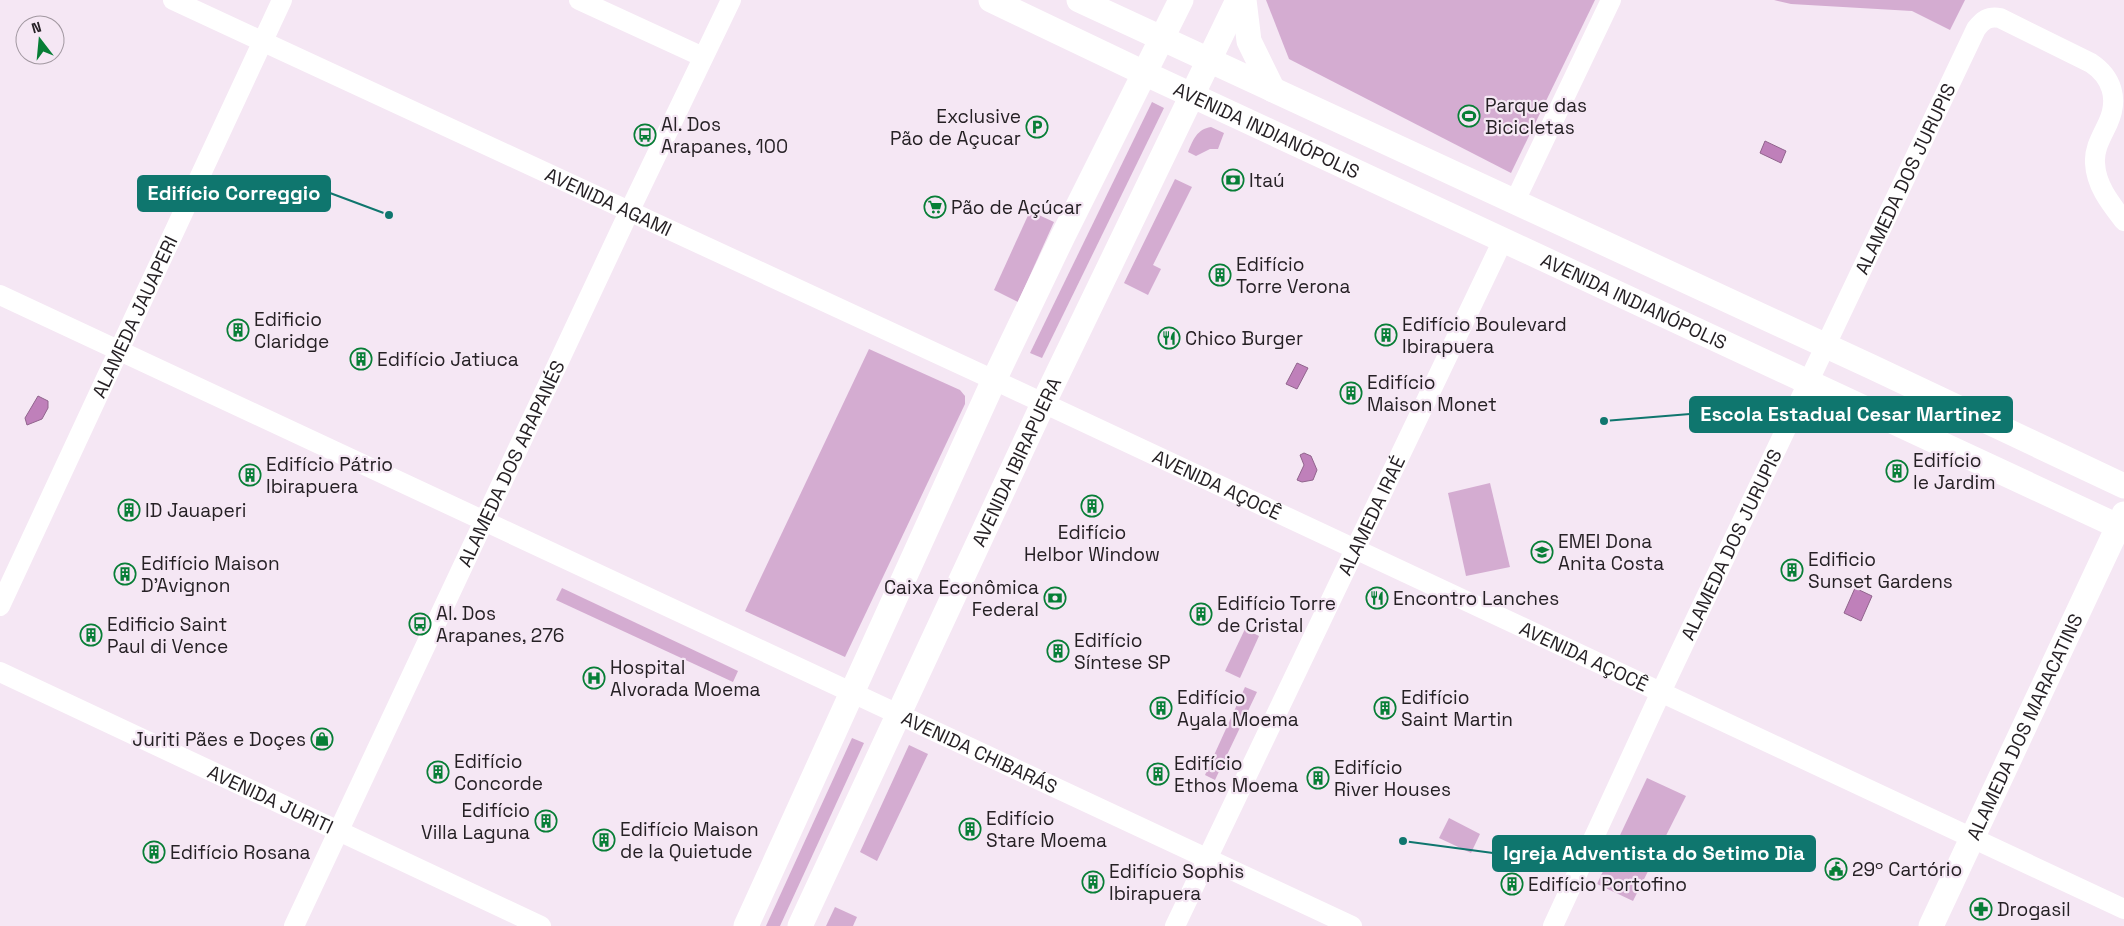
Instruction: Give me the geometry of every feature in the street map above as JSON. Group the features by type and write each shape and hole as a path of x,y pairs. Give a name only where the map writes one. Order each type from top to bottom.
{"main road":[{"name":"AVENIDA INDIANÓPOLIS","path":"991,0 1808,382 2122,523"},
{"name":"AVENIDA INDIANÓPOLIS","path":"1079,0 1515,201 2124,486"},
{"path":"746,926 994,380 1181,0"},
{"name":"AVENIDA IBIRAPUERA","path":"800,926 1043,404 1238,0"},
{"path":"1244,0 1249,41 1273,90"},
{"name":"ALAMEDA DOS MARACATINS","path":"1931,926 2122,523"}],"street":[{"name":"AVENIDA AGAMI","path":"173,0 1043,404"},
{"name":"ALAMEDA JAUAPERI","path":"0,606 282,0"},
{"path":"578,0 703,57"},
{"name":"ALAMEDA DOS ARAPANÉS","path":"294,926 483,521 731,0"},
{"path":"1515,201 1612,0"},
{"name":"ALAMEDA DOS JURUPIS","path":"1553,926 1661,692 1976,29 1982,20 2000,18 2091,63 2108,77 2111,84 2112,105 2109,122 2098,147 2095,163 2097,176 2104,194 2124,221"},
{"name":"ALAMEDA IRAÉ","path":"1175,926 1503,240"},
{"name":"AVENIDA CHIBARÁS","path":"0,295 1352,926"},
{"name":"AVENIDA AÇOCÊ","path":"1043,404 2124,909"},
{"name":"AVENIDA JURITI","path":"0,672 541,926"}],"shaded area":[{"name":"Parque das Bicicletas","path":"1266,0 1595,0 1511,173 1289,59"},
{"path":"1774,0 1965,0 1950,30 1912,11 1791,4"},
{"path":"1152,102 1164,108 1042,358 1030,353"},
{"path":"1211,127 1224,133 1218,149 1210,149 1196,156 1188,152 1199,133"},
{"path":"1765,141 1786,151 1781,163 1760,153"},
{"path":"1175,179 1192,187 1153,265 1161,269 1148,295 1124,283"},
{"path":"1030,211 1054,222 1018,302 994,290"},
{"path":"869,349 960,390 965,396 965,404 845,657 745,611"},
{"path":"1297,363 1308,368 1297,389 1286,384"},
{"path":"38,396 48,401 48,408 42,419 27,425 25,418"},
{"path":"1304,453 1311,456 1317,470 1313,480 1302,482 1297,480 1304,465 1300,455"},
{"path":"1490,483 1510,567 1466,576 1448,493"},
{"path":"562,588 738,671 733,682 556,600"},
{"path":"1855,588 1872,596 1861,621 1844,613"},
{"path":"1245,629 1259,636 1240,678 1225,671"},
{"path":"1245,687 1257,692 1215,780 1205,775"},
{"path":"852,738 864,743 780,926 766,926"},
{"path":"909,745 928,754 877,861 860,852"},
{"path":"1647,778 1686,796 1633,901 1597,884"},
{"path":"1449,818 1480,834 1471,853 1439,838"},
{"path":"835,907 857,917 853,926 826,926"}],"place":[{"name":"Parque das Bicicletas","path":"1469,116"},
{"name":"Exclusive Pão de Açucar","path":"1037,127"},
{"name":"Al. Dos Arapanes, 100","path":"645,135"},
{"name":"Itaú","path":"1233,180"},
{"name":"Pão de Açúcar","path":"935,207"},
{"name":"Edifício Correggio","path":"389,215"},
{"name":"Edifício Torre Verona","path":"1220,275"},
{"name":"Edificio Claridge","path":"238,330"},
{"name":"Edifício Boulevard Ibirapuera","path":"1386,335"},
{"name":"Chico Burger","path":"1169,338"},
{"name":"Edifício Jatiuca","path":"361,359"},
{"name":"Edifício Maison Monet","path":"1351,393"},
{"name":"Escola Estadual Cesar Martinez","path":"1604,421"},
{"name":"Edifício le Jardim","path":"1897,471"},
{"name":"Edifício Pátrio Ibirapuera","path":"250,475"},
{"name":"Edifício Helbor Window","path":"1092,506"},
{"name":"ID Jauaperi","path":"129,510"},
{"name":"EMEI Dona Anita Costa","path":"1542,552"},
{"name":"Edificio Sunset Gardens","path":"1792,570"},
{"name":"Edifício Maison D'Avignon","path":"125,574"},
{"name":"Caixa Econômica Federal","path":"1055,598"},
{"name":"Encontro Lanches","path":"1377,598"},
{"name":"Edifício Torre de Cristal","path":"1201,614"},
{"name":"Al. Dos Arapanes, 276","path":"420,624"},
{"name":"Edificio Saint Paul di Vence","path":"91,635"},
{"name":"Edifício Síntese SP","path":"1058,651"},
{"name":"Hospital Alvorada Moema","path":"594,678"},
{"name":"Edifício Ayala Moema","path":"1161,708"},
{"name":"Edifício Saint Martin","path":"1385,708"},
{"name":"Juriti Pães e Doçes","path":"322,739"},
{"name":"Edifício Concorde","path":"438,772"},
{"name":"Edifício Ethos Moema","path":"1158,774"},
{"name":"Edifício River Houses","path":"1318,778"},
{"name":"Edifício Villa Laguna","path":"546,821"},
{"name":"Edifício Stare Moema","path":"970,829"},
{"name":"Edifício Maison de la Quietude","path":"604,840"},
{"name":"Igreja Adventista do Setimo Dia","path":"1403,841"},
{"name":"Edifício Rosana","path":"154,852"},
{"name":"29º Cartório","path":"1836,869"},
{"name":"Edifício Sophis Ibirapuera","path":"1093,882"},
{"name":"Edifício Portofino","path":"1512,884"},
{"name":"Drogasil","path":"1981,909"}]}
